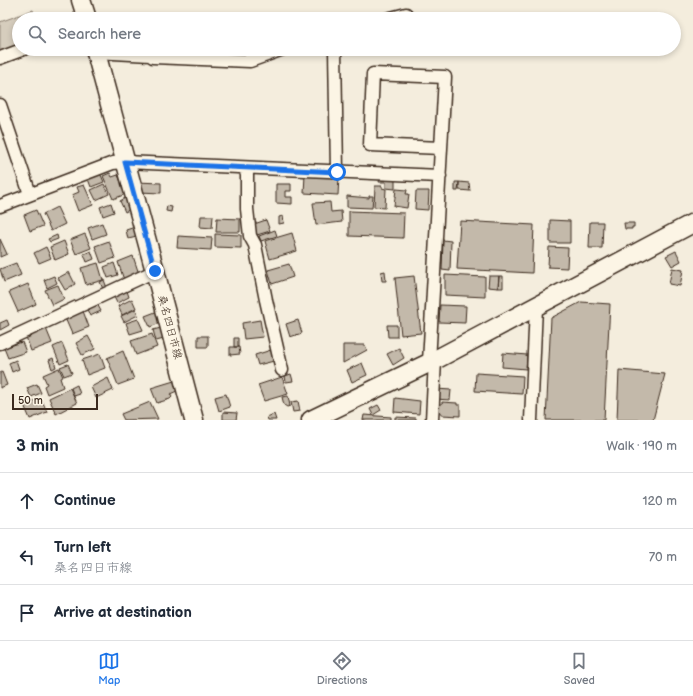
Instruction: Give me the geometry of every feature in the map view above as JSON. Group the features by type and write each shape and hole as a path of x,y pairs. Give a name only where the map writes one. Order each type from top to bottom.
{"street":[{"path":"81,0 85,12"},
{"path":"0,58 12,54"},
{"name":"桑名四日市線","path":"97,56 194,420"},
{"path":"152,56 250,61 264,56"},
{"path":"335,56 337,172"},
{"path":"432,420 432,361 445,77 373,74 370,145 441,148"},
{"path":"0,105 30,194"},
{"path":"0,206 113,163 125,162 440,176"},
{"path":"245,168 247,174 246,209 250,236 255,245 282,370"},
{"path":"311,420 432,361 693,223"},
{"path":"0,343 155,271"},
{"path":"531,420 536,307"}],"shaded area":[{"path":"12,18 12,51 0,55 0,22"}],"building":[{"path":"100,173 104,182 91,187 88,179"},
{"path":"110,173 112,177 118,175 126,194 113,199 103,176"},
{"path":"305,175 339,177 338,195 304,193"},
{"path":"380,178 395,178 395,189 386,188 386,182 379,182"},
{"path":"136,182 161,183 161,193 139,192"},
{"path":"455,182 459,182 458,191 455,191"},
{"path":"459,182 469,183 470,191 459,190"},
{"path":"104,184 109,194 96,200 91,190"},
{"path":"276,184 291,184 291,191 285,191 285,197 292,197 292,204 276,203"},
{"path":"84,185 93,205 78,211 72,195 79,192 77,187"},
{"path":"375,186 382,186 382,188 386,189 385,208 374,207"},
{"path":"396,189 407,190 406,194 409,194 407,208 394,206"},
{"path":"416,191 429,191 428,210 415,209"},
{"path":"347,196 369,198 369,196 373,196 372,208 347,207"},
{"path":"127,197 133,208 125,212 120,201"},
{"path":"330,202 331,212 341,211 342,222 316,225 313,203"},
{"path":"111,203 114,212 103,216 100,207"},
{"path":"167,206 172,207 171,212 166,211"},
{"path":"57,207 65,224 51,231 43,214"},
{"path":"36,210 43,226 30,231 24,215"},
{"path":"349,211 404,213 403,238 349,236"},
{"path":"201,216 213,216 212,228 200,227"},
{"path":"283,216 284,223 279,224 279,217"},
{"path":"217,218 240,219 240,232 216,232"},
{"path":"266,220 270,231 257,235 254,224"},
{"path":"550,220 570,221 570,243 550,243"},
{"path":"460,221 534,225 532,273 457,269"},
{"path":"590,222 603,222 602,248 589,248"},
{"path":"102,223 106,234 92,239 88,228"},
{"path":"624,223 634,223 634,227 632,227 632,229 625,229"},
{"path":"135,227 137,237 128,239 126,230"},
{"path":"275,230 277,236 261,241 259,236"},
{"path":"292,233 297,251 270,259 265,241"},
{"path":"85,234 91,248 76,254 70,240"},
{"path":"215,234 241,235 241,248 215,247"},
{"path":"57,235 58,239 50,242 48,239"},
{"path":"178,236 212,238 211,250 177,248"},
{"path":"0,239 7,254 0,257"},
{"path":"443,240 451,241 450,271 442,270"},
{"path":"64,241 69,254 55,260 50,247"},
{"path":"109,241 115,258 101,263 95,246"},
{"path":"46,247 51,258 39,263 34,253"},
{"path":"549,247 568,248 567,268 548,267"},
{"path":"91,251 94,259 87,262 84,254"},
{"path":"676,251 681,261 672,266 666,256"},
{"path":"133,256 139,274 124,280 118,262"},
{"path":"16,263 21,275 4,282 0,269"},
{"path":"98,263 103,280 86,285 81,268"},
{"path":"114,263 118,275 108,278 104,267"},
{"path":"289,264 293,277 272,284 268,270"},
{"path":"672,268 683,270 680,286 669,284"},
{"path":"385,271 386,281 382,281 381,272"},
{"path":"69,272 75,284 65,290 58,278"},
{"path":"445,275 485,277 485,297 445,295"},
{"path":"54,276 57,283 47,288 44,280"},
{"path":"414,276 421,333 401,335 395,278"},
{"path":"489,276 499,276 498,288 488,287"},
{"path":"499,276 503,276 503,288 498,288"},
{"path":"104,280 107,288 103,289 100,282"},
{"path":"28,284 36,304 18,312 9,292"},
{"path":"58,285 64,299 52,305 45,290"},
{"path":"127,291 129,297 117,303 114,297"},
{"path":"132,299 136,308 122,315 118,306"},
{"path":"96,302 101,311 90,316 86,307"},
{"path":"581,302 610,304 604,420 546,420 551,318"},
{"path":"440,305 466,306 465,323 439,322"},
{"path":"136,309 138,315 124,322 121,316"},
{"path":"83,311 89,327 72,334 65,318"},
{"path":"158,311 163,322 150,327 145,316"},
{"path":"138,319 143,330 130,334 126,323"},
{"path":"7,320 9,325 0,330 0,323"},
{"path":"260,320 263,337 244,339 242,323"},
{"path":"298,320 302,333 290,337 286,324"},
{"path":"387,325 397,325 397,337 388,337"},
{"path":"45,326 52,343 31,351 25,334"},
{"path":"161,328 164,339 156,341 153,330"},
{"path":"152,334 157,347 136,355 131,341"},
{"path":"88,336 95,349 82,355 76,343"},
{"path":"198,336 208,336 208,347 198,347"},
{"path":"234,338 238,338 238,347 234,347"},
{"path":"22,342 26,352 8,358 4,348"},
{"path":"62,343 69,360 60,364 53,347"},
{"path":"343,345 365,345 367,350 343,363"},
{"path":"230,347 239,347 240,354 230,355"},
{"path":"399,348 404,358 393,365 387,354"},
{"path":"271,350 274,361 258,365 255,355"},
{"path":"123,351 134,379 118,385 107,358"},
{"path":"503,353 527,355 526,369 502,367"},
{"path":"100,354 105,368 87,375 82,360"},
{"path":"53,358 56,367 52,369 49,360"},
{"path":"16,360 19,369 12,372 9,363"},
{"path":"362,363 367,375 352,382 347,370"},
{"path":"68,364 72,373 64,376 60,367"},
{"path":"59,368 63,377 60,378 63,387 47,394 44,386 47,384 43,375"},
{"path":"619,370 665,374 653,420 617,420"},
{"path":"2,372 7,385 0,388 0,373"},
{"path":"476,373 523,376 522,394 475,391"},
{"path":"291,374 293,381 286,382 285,376"},
{"path":"282,377 288,394 264,401 258,385"},
{"path":"108,378 113,390 96,398 91,387"},
{"path":"174,381 177,391 170,394 172,397 170,399 157,403 151,388"},
{"path":"37,384 41,393 31,397 27,388"},
{"path":"77,385 80,394 74,396 71,388"},
{"path":"70,388 77,403 56,414 49,398"},
{"path":"436,389 451,390 450,400 435,399"},
{"path":"226,394 230,407 219,411 215,397"},
{"path":"288,396 290,406 287,407 284,405 282,397"},
{"path":"41,398 47,412 30,419 24,405"},
{"path":"395,398 420,401 419,414 394,412"},
{"path":"298,401 300,411 293,412 291,402"},
{"path":"150,402 158,419 124,420 121,414"},
{"path":"442,402 457,403 457,405 460,405 460,416 435,413 435,404 442,404"},
{"path":"378,405 381,410 373,415 370,409"},
{"path":"223,412 237,413 236,420 223,420"},
{"path":"274,414 276,420 268,420 267,417"},
{"path":"364,415 391,417 391,420 363,420"},
{"path":"395,417 416,418 416,420 395,420"}],"route":[{"path":"155,271 125,162 337,172"}]}
